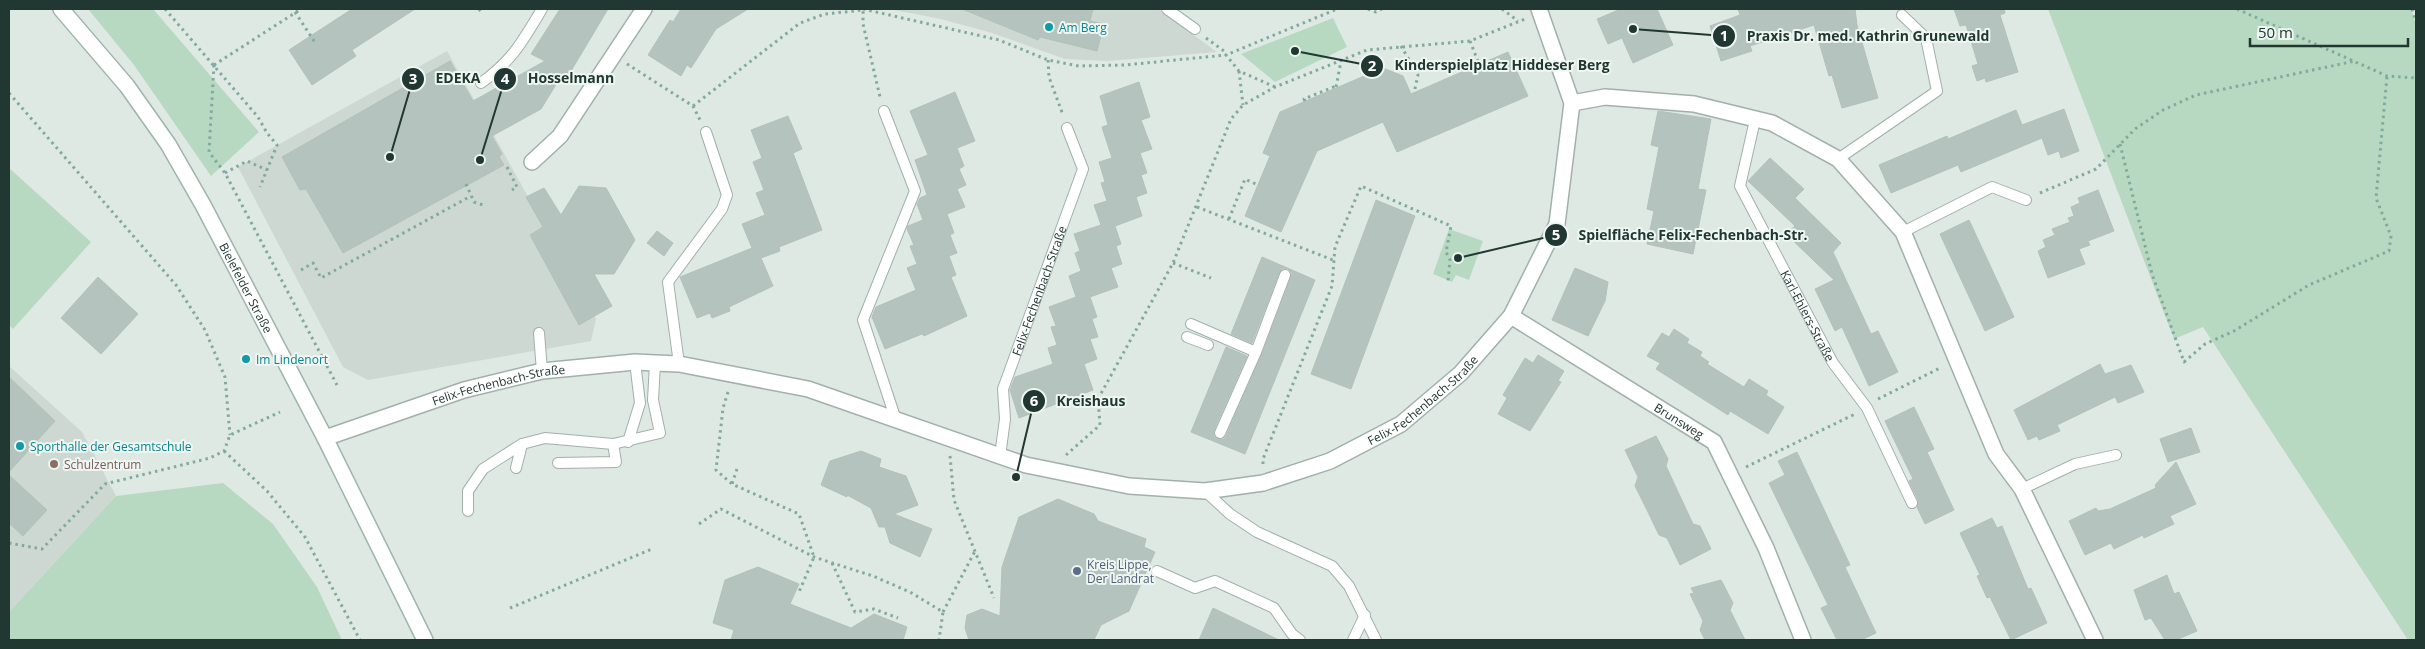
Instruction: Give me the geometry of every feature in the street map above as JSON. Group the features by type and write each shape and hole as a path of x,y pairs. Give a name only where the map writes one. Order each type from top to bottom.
{"street":[{"name":"Bielefelder Straße","path":"62,9 127,86 168,144 203,205 325,438 425,640"},
{"path":"532,162 560,136 612,54 644,9"},
{"name":"Felix-Fechenbach-Straße","path":"325,438 464,390 542,371 635,362 655,362 679,364 808,389 1000,456 1055,472 1129,486 1205,491 1263,482 1330,460 1401,424 1461,373 1511,316 1557,224 1572,103 1540,11"},
{"path":"1572,103 1605,97 1694,104 1772,123 1838,159 1903,232 1996,454 2022,489 2095,640"},
{"name":"Brunsweg","path":"1511,316 1714,442 1766,548 1803,640"}],"lane":[{"path":"481,83 500,70 513,56 542,9"},
{"path":"1167,9 1194,29"},
{"path":"1838,159 1937,91 1926,38 1902,15"},
{"path":"884,111 915,191 863,320 896,420"},
{"name":"Karl-Ehlers-Straße","path":"1755,120 1740,186 1833,363 1867,408 1912,503"},
{"name":"Felix-Fechenbach-Straße","path":"1000,456 1005,420 1003,389 1083,168 1067,128"},
{"path":"679,364 668,282 722,209 727,195 706,132"},
{"path":"1903,232 1992,187 2026,200"},
{"path":"1220,434 1256,352 1285,275"},
{"path":"1191,324 1256,352"},
{"path":"539,333 542,371"},
{"path":"1187,337 1208,345"},
{"path":"628,442 640,403 635,362"},
{"path":"468,511 468,491 483,469 522,444 546,438 613,444 660,433 653,400 655,362"},
{"path":"516,468 522,444"},
{"path":"558,464 616,462 613,444"},
{"path":"2022,489 2075,464 2116,455"},
{"path":"1205,491 1230,514 1257,532 1332,566 1349,586 1376,640"},
{"path":"1157,571 1195,588 1215,582 1274,608 1292,634 1300,640"},
{"path":"1353,640 1365,615"}],"path":[{"path":"165,9 258,117 267,133 277,145 260,187"},
{"path":"214,65 301,9"},
{"path":"479,9 482,13"},
{"path":"693,106 800,23 824,14 863,10 1000,40 1048,60 1079,66 1125,65 1226,55 1337,9"},
{"path":"1368,9 1376,12 1382,9"},
{"path":"1502,9 1518,21"},
{"path":"2237,9 2387,76 2416,78"},
{"path":"2412,9 2416,22"},
{"path":"863,10 867,48 884,111"},
{"path":"1055,472 1067,453 1100,425 1098,399 1173,263 1231,119 1243,105 1274,88 1367,50 1470,41 1540,11"},
{"path":"295,12 316,44"},
{"path":"1194,29 1224,51 1239,71 1274,88"},
{"path":"1470,41 1479,64"},
{"path":"1401,46 1418,75 1414,92"},
{"path":"612,54 693,106 706,132"},
{"path":"1048,60 1049,77 1067,128"},
{"path":"1305,101 1304,99 1336,87 1341,60"},
{"path":"2048,190 2096,169 2135,128 2163,110 2196,95 2355,61"},
{"path":"214,65 209,152 225,173 337,385"},
{"path":"1239,71 1243,105"},
{"path":"2120,144 2152,274 2184,362 2205,344 2234,331 2309,285 2388,251 2391,236 2376,198 2387,76"},
{"path":"9,92 176,285 206,330 225,377 230,436 224,451 210,458 105,484 42,549 9,543"},
{"path":"225,173 247,161 267,170"},
{"path":"507,167 517,187 512,190"},
{"path":"1229,219 1245,179 1258,185"},
{"path":"466,184 474,202 483,205"},
{"path":"1263,482 1263,459 1332,286 1335,247 1361,186 1451,226 1446,252 1450,260 1448,281"},
{"path":"301,270 313,263 321,278 472,196"},
{"path":"1197,207 1333,260"},
{"path":"1173,263 1211,278"},
{"path":"1882,397 1937,369"},
{"path":"734,374 723,408 716,470 732,484 799,514 814,557 799,592"},
{"path":"1758,462 1867,408"},
{"path":"230,436 280,412"},
{"path":"948,439 954,500 994,598"},
{"path":"224,451 267,492 305,537 360,640"},
{"path":"732,484 737,469"},
{"path":"700,524 721,509 814,557 873,576 910,592 943,612"},
{"path":"510,608 652,549"},
{"path":"939,640 943,612 975,551"},
{"path":"832,562 855,612 874,609 898,618"}],"shaded area":[{"path":"889,9 1158,9 1217,52 1108,61 1065,59 992,33 941,19"},
{"path":"447,51 596,319 591,341 368,380 343,367 238,167"},
{"name":"Schulzentrum","path":"9,366 82,432 116,496 9,612"}],"green space":[{"path":"88,9 153,9 259,132 211,176 134,65"},
{"path":"2048,9 2411,9 2416,25 2416,640 2408,640 2203,327 2174,339"},
{"path":"1333,18 1347,47 1275,82 1241,54"},
{"path":"9,168 91,242 13,329 9,325"},
{"path":"1449,229 1483,241 1469,280 1456,275 1452,282 1433,274"},
{"path":"223,483 273,524 317,587 342,640 9,640 9,612 116,496"}],"building":[{"path":"352,9 415,9 352,50 356,56 312,85 289,50"},
{"path":"560,9 608,9 568,76 563,73 541,109 492,136 502,154 499,157 504,165 343,253 306,189 300,190 282,157 450,61 473,101 545,61 531,54"},
{"path":"681,9 748,9 716,29 691,68 687,65 681,76 648,55 670,20 673,22"},
{"name":"Am Berg","path":"962,9 1093,9 1090,21 1104,24 1097,51 1040,37 1038,40"},
{"path":"1621,9 1657,9 1673,45 1633,63 1622,38 1608,44 1597,19"},
{"path":"1738,9 1855,9 1857,25 1878,98 1842,108 1832,75 1829,76 1814,25 1750,46 1752,51 1721,61 1710,26 1740,15"},
{"path":"1954,9 2004,9 2005,13 2000,15 2018,72 1986,82 1985,78 1977,81 1972,66 1978,64 1966,25 1960,26"},
{"path":"1508,52 1528,96 1397,152 1383,122 1317,151 1281,232 1245,216 1270,156 1263,153 1280,112 1383,68 1403,76 1411,94"},
{"path":"1139,82 1150,117 1141,120 1152,149 1140,153 1147,173 1141,175 1147,193 1136,197 1142,216 1115,226 1121,244 1116,246 1122,264 1111,268 1118,287 1090,297 1097,317 1092,319 1098,337 1090,339 1097,359 1084,364 1093,390 1019,418 1010,390 1015,377 1053,364 1048,348 1057,345 1051,327 1056,326 1049,307 1076,297 1069,276 1081,271 1075,253 1080,251 1074,234 1101,225 1094,205 1107,201 1101,183 1105,182 1099,162 1112,158 1102,127 1108,125 1100,96"},
{"path":"955,92 975,141 957,148 964,166 959,169 966,185 957,189 965,207 947,214 954,233 950,235 957,253 949,256 956,275 951,277 967,316 924,336 922,334 885,349 872,317 876,307 916,290 907,268 917,264 910,246 914,245 907,229 908,226 923,220 917,204 920,198 927,195 915,160 928,155 910,111"},
{"path":"2064,109 2079,151 2061,158 2059,151 2048,155 2042,138 1961,172 1958,165 1891,193 1879,165 1947,136 1948,139 2016,110 2022,125"},
{"path":"1658,111 1711,119 1698,189 1706,190 1693,254 1647,244 1654,211 1647,209 1659,147 1651,145"},
{"path":"788,116 802,149 793,153 822,230 779,247 780,251 761,258 773,286 729,307 730,311 712,318 710,313 697,318 680,277 752,248 742,224 765,215 756,193 764,190 753,162 762,158 751,130"},
{"path":"1770,158 1804,189 1795,198 1841,243 1833,252 1871,334 1878,331 1898,372 1869,386 1842,327 1835,331 1815,289 1834,280 1786,234 1795,226 1748,181"},
{"path":"579,186 606,188 635,240 614,274 594,274 612,306 579,325 530,235 543,227 526,197 544,188 561,215"},
{"path":"2098,190 2114,231 2088,241 2090,245 2079,249 2085,264 2048,278 2038,251 2046,247 2043,240 2055,235 2052,229 2070,222 2068,218 2074,216 2071,207 2080,203 2078,198"},
{"path":"1376,200 1415,216 1351,389 1311,374"},
{"path":"1969,220 2014,317 1985,331 1940,234"},
{"path":"657,231 673,243 664,256 647,243"},
{"path":"1262,257 1315,280 1245,454 1191,432 1226,347 1247,356 1214,430 1214,437 1218,439 1224,439 1226,436 1262,354 1291,277 1292,273 1288,269 1283,268 1279,273 1252,343 1231,334"},
{"path":"1575,268 1608,282 1605,301 1588,336 1552,320"},
{"path":"98,277 138,314 101,354 61,318"},
{"path":"1674,329 1689,339 1687,343 1702,352 1700,356 1709,362 1707,364 1744,387 1749,379 1768,391 1766,395 1784,407 1768,434 1730,411 1728,415 1656,369 1660,363 1647,356 1662,333 1669,337"},
{"path":"1538,355 1564,371 1558,381 1561,382 1530,431 1498,414 1507,398 1503,395 1525,358 1533,363"},
{"path":"2100,364 2105,374 2131,365 2144,392 2118,403 2115,397 2057,425 2060,431 2039,440 2037,436 2028,440 2014,410"},
{"name":"Sporthalle der Gesamtschule","path":"9,377 55,421 9,472"},
{"path":"1914,407 1934,449 1927,452 1954,510 1925,524 1917,507 1918,500 1909,481 1913,479 1885,421"},
{"path":"2191,428 2200,452 2168,462 2160,439"},
{"path":"1656,436 1668,459 1666,466 1693,524 1700,526 1711,549 1680,565 1667,538 1659,535 1635,486 1638,477 1625,450"},
{"path":"861,451 881,459 879,467 906,476 918,505 894,514 932,529 920,557 890,543 885,527 879,527 871,508 847,495 847,497 821,485 830,461"},
{"path":"1797,452 1850,565 1845,567 1876,633 1861,640 1837,640 1821,608 1828,605 1769,483 1785,475 1778,461"},
{"path":"2176,462 2196,504 2170,516 2174,524 2144,538 2143,535 2114,549 2111,543 2085,555 2069,521 2096,508 2098,511 2110,509 2156,488 2155,485"},
{"name":"Sporthalle der Gesamtschule","path":"9,475 47,510 23,536 9,523"},
{"name":"Kreis Lippe, Der Landrat","path":"1058,499 1094,514 1098,521 1146,539 1144,547 1155,552 1129,611 1101,625 1094,640 969,640 965,628 967,615 982,609 1000,616 1002,567 1019,517"},
{"path":"1992,518 1997,528 2002,526 2028,589 2031,588 2047,623 2011,640 1990,597 1987,598 1977,576 1980,575 1960,533"},
{"path":"758,567 799,584 790,604 851,628 874,614 907,627 903,640 731,640 734,630 713,623 725,580"},
{"path":"2167,575 2174,594 2179,592 2197,631 2176,640 2165,640 2151,618 2145,620 2134,590"},
{"path":"1721,580 1733,603 1730,610 1745,640 1705,640 1700,630 1703,621 1690,594 1694,593 1691,588"},
{"path":"1213,608 1279,640 1199,640"}],"place":[{"name":"Am Berg","path":"1049,27"},
{"name":"Praxis Dr. med. Kathrin Grunewald","path":"1633,29"},
{"name":"Kinderspielplatz Hiddeser Berg","path":"1295,51"},
{"name":"EDEKA","path":"390,157"},
{"name":"Hosselmann","path":"480,160"},
{"name":"Spielfläche Felix-Fechenbach-Str.","path":"1458,258"},
{"name":"Im Lindenort","path":"246,359"},
{"name":"Sporthalle der Gesamtschule","path":"20,446"},
{"name":"Schulzentrum","path":"54,464"},
{"name":"Kreishaus","path":"1016,477"},
{"name":"Kreis Lippe, Der Landrat","path":"1077,571"}]}
